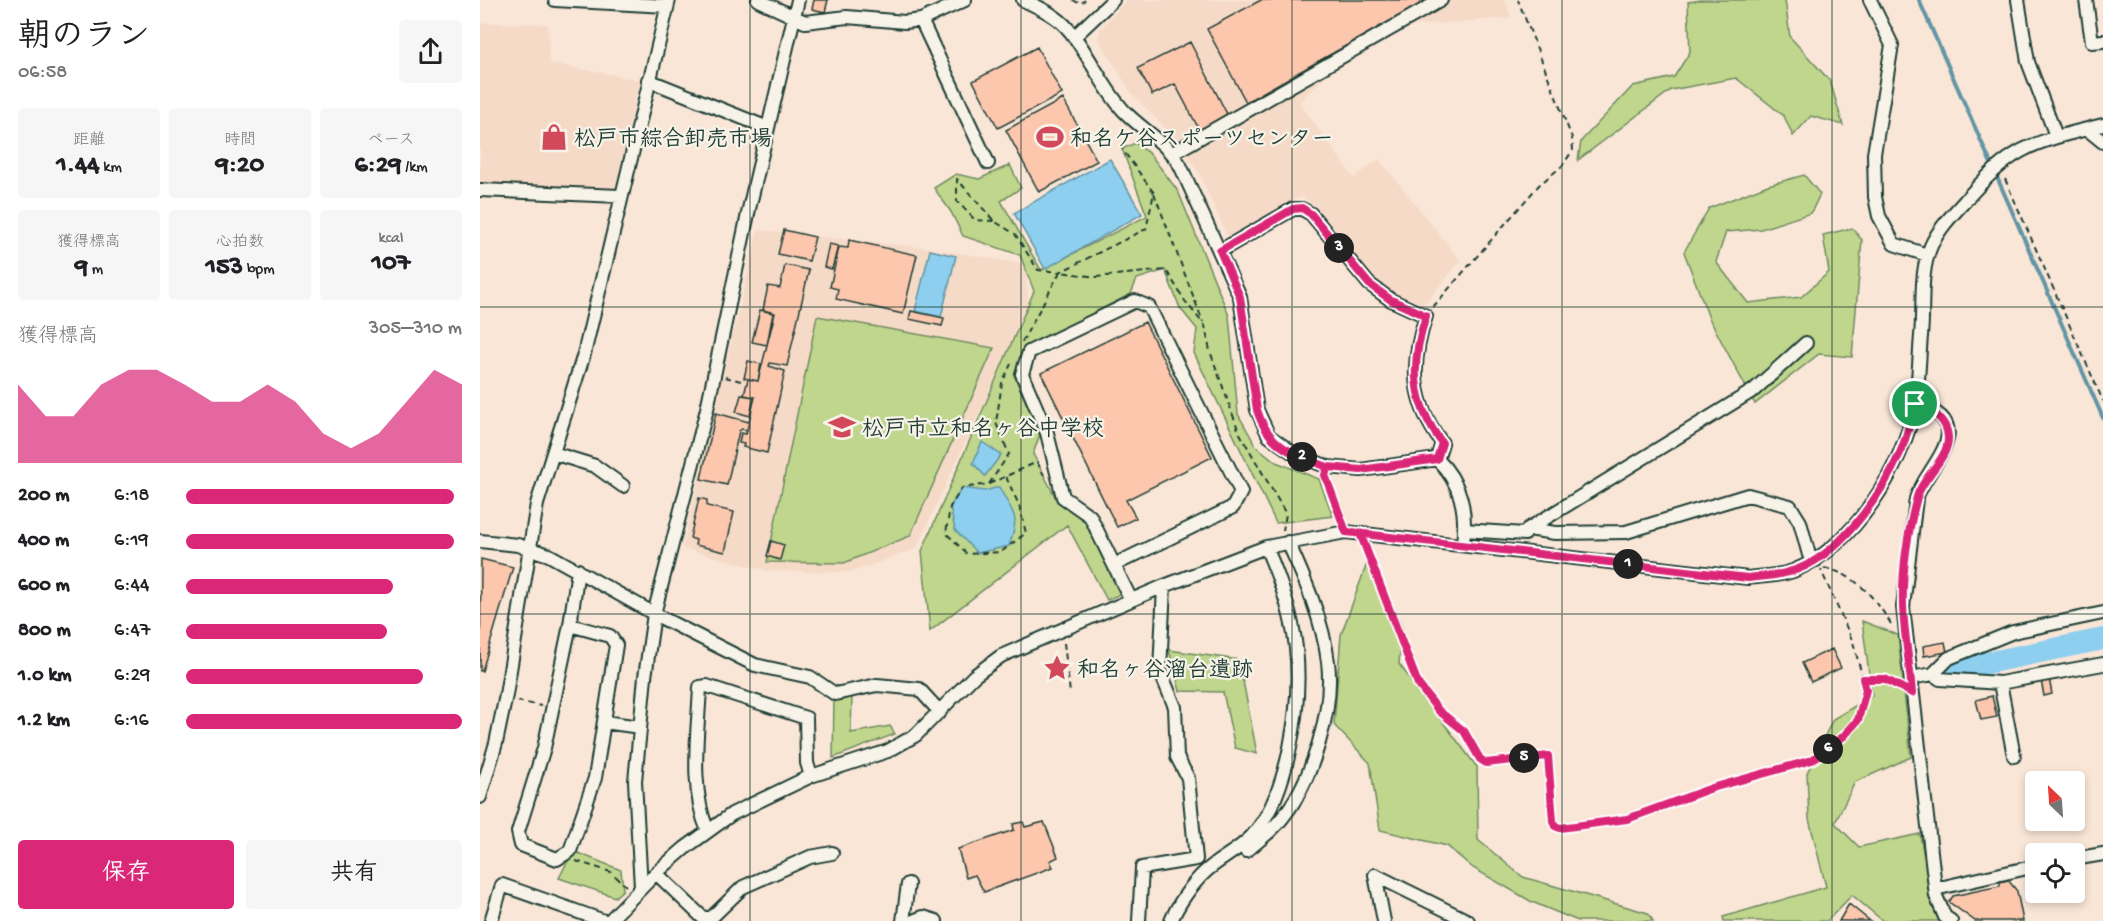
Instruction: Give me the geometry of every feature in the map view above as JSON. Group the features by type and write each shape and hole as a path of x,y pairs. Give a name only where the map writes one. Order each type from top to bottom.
{"street":[{"path":"480,797 496,743 532,548 537,504 584,354 668,3 555,0"},
{"path":"758,0 794,19 805,22 847,17 905,22 921,20 965,0"},
{"path":"638,891 635,781 654,614 707,408 798,0"},
{"path":"1023,0 1052,15 1074,37 1107,90 1125,112 1173,153 1191,184 1240,297 1256,401 1262,424 1279,445 1328,467 1361,470 1437,459"},
{"path":"1074,37 1113,0"},
{"path":"1173,153 1441,0"},
{"path":"1870,0 1892,45 1874,154 1879,216 1894,244 1927,255"},
{"path":"2018,0 2028,62 2056,136"},
{"path":"2086,0 2092,42 2103,40"},
{"path":"921,20 988,163"},
{"path":"648,80 768,128"},
{"path":"609,921 656,873 708,831 758,800 811,776 888,751 916,735 974,676 1001,656 1164,586 1266,547 1286,536 1360,533 1748,578 1790,572 1818,564 1871,504 1901,451 1915,404 1927,255 1941,230 1997,165 2029,146 2056,136 2103,125"},
{"path":"2087,129 2103,142"},
{"path":"480,190 620,196"},
{"path":"1220,251 1293,209 1302,208 1311,214 1369,284 1391,300 1426,316 1418,340 1416,395 1429,425 1442,443 1437,459"},
{"path":"1114,565 1233,507 1241,492 1149,307 1135,301 1029,352 1022,374 1047,433 1063,497 1090,516 1131,600"},
{"path":"1464,530 1525,534 1528,529 1754,390 1806,343"},
{"path":"1915,404 1926,407 1936,415 1942,422 1948,437 1947,446 1920,487 1916,499 1903,607 1935,889 1945,917 1951,921"},
{"path":"553,453 595,466 623,486"},
{"path":"1437,459 1449,472 1463,500 1463,544"},
{"path":"1528,529 1555,533 1626,532 1748,495 1790,506 1800,522 1809,555 1818,564"},
{"path":"1185,897 1253,845 1284,817 1307,775 1327,712 1329,664 1324,636 1317,612 1286,536"},
{"path":"480,541 532,548 578,570 654,614 754,665 810,677 835,694 878,685 919,689 940,712"},
{"path":"1171,921 1204,872 1242,845 1261,825 1275,801 1286,768 1296,700 1296,648 1287,605 1266,547"},
{"path":"570,625 610,636 616,645 595,778 570,851 557,859 521,845 518,832 544,748 570,625 578,570"},
{"path":"1139,921 1142,868 1196,859 1188,778 1177,757 1175,707 1161,671 1164,586"},
{"path":"1933,674 1949,658 2013,632 2103,613"},
{"path":"1911,678 1933,674 1949,680 2000,683 2103,664"},
{"path":"2000,683 2014,756"},
{"path":"708,831 699,811 697,758 700,687 707,686 806,718 807,763 811,776"},
{"path":"604,722 640,727"},
{"path":"656,873 703,918 711,918 743,887 810,857 832,853"},
{"path":"2085,857 2103,854"},
{"path":"1935,889 2025,869"},
{"path":"1384,921 1375,875 1468,921"},
{"path":"903,921 908,884"},
{"path":"490,921 502,885 604,921"},
{"path":"913,921 923,917 936,921"}],"path":[{"path":"1073,0 1080,4 1085,0"},
{"path":"1426,316 1539,185 1562,166 1573,150 1572,138 1518,0"},
{"path":"1122,149 1154,193 1205,326 1210,351 1239,432 1286,514 1286,536"},
{"path":"1997,165 2010,188 2103,401"},
{"path":"994,221 975,220 957,201 957,179 994,221 1015,234 1038,270 1096,277 1166,270 1205,326"},
{"path":"1020,345 1060,272 1146,229 1154,193"},
{"path":"988,484 1009,454 996,423 1002,383 1011,364"},
{"path":"719,376 741,381"},
{"path":"1006,477 1019,505 1026,533 1001,552 967,554 946,533 950,507 962,488 988,484 1037,462 1047,482"},
{"path":"1328,467 1325,475 1346,532"},
{"path":"1360,533 1410,663 1424,693 1439,711 1464,731 1480,759 1486,763 1548,756 1553,821 1555,826 1560,828 1627,819 1712,788 1812,760 1844,736 1858,720 1866,690 1853,642 1818,564"},
{"path":"1818,564 1852,578 1881,607 1906,642"},
{"path":"1062,628 1070,693"},
{"path":"1863,679 1885,679 1912,693"},
{"path":"517,701 552,709"},
{"path":"570,851 574,860 611,872 638,891"}],"shaded area":[{"path":"1127,0 1505,0 1511,18 1407,26 1339,63 1299,102 1354,178 1379,159 1461,261 1426,302 1416,306 1369,279 1305,198 1299,197 1231,237 1227,236 1199,173 1174,137 1132,94 1098,38 1100,29"},
{"name":"松戸市綜合卸売市場","path":"480,23 548,24 549,63 640,80 613,200 480,193"},
{"name":"松戸市立和名ヶ谷中学校","path":"758,230 929,248 1025,264 1029,305 916,549 852,572 768,571 682,548"}],"green space":[{"path":"1785,0 1790,37 1830,81 1843,125 1811,116 1793,136 1784,116 1736,78 1671,90 1578,160 1581,141 1633,86 1674,77 1690,52 1688,2"},
{"path":"1135,143 1150,154 1178,191 1229,316 1238,414 1256,446 1276,462 1319,479 1333,516 1276,523 1194,353 1197,329 1180,308 1165,270 1137,279 1131,294 1026,348 1014,375 1040,434 1033,454 1058,502 1084,520 1122,593 1107,600 1067,525 930,631 922,551 1034,291 1020,255 963,236 951,212 934,188 956,174 979,179 1010,165 1021,188 1001,201 1041,270 1147,216 1122,149"},
{"path":"1804,175 1820,194 1811,213 1761,229 1726,232 1716,262 1748,303 1801,297 1829,272 1823,235 1852,228 1862,240 1852,357 1819,354 1755,404 1709,318 1684,252 1709,208 1768,185"},
{"path":"817,316 994,348 910,536 844,563 767,562"},
{"path":"1370,555 1402,628 1399,664 1477,767 1478,840 1523,877 1648,913 1653,921 1578,921 1532,902 1473,868 1447,846 1380,830 1370,763 1334,725 1341,635"},
{"path":"1862,621 1898,635 1911,757 1855,782 1835,823 1859,847 1920,834 1933,908 1941,921 1883,921 1852,895 1827,921 1724,921 1723,917 1826,887 1809,819 1807,773 1833,719 1872,696"},
{"path":"1169,650 1239,660 1257,754 1235,748 1223,692 1180,691"},
{"path":"852,694 851,733 890,726 895,734 833,758 834,699"},
{"path":"573,851 621,870 623,890 615,897 559,878"}],"water":[{"path":"1110,159 1142,214 1045,269 1014,213"},
{"path":"930,250 956,256 941,317 915,311"},
{"path":"982,442 1001,455 985,476 973,463"},
{"path":"999,487 1014,514 1013,535 1009,546 977,553 955,530 950,507 962,488 985,491"}],"building":[{"path":"814,0 828,0 825,12 812,9"},
{"path":"1261,0 1423,0 1424,2 1246,102 1207,29"},
{"path":"1190,42 1228,116 1200,131 1175,84 1152,95 1138,68"},
{"path":"1037,47 1062,94 998,128 973,81"},
{"path":"1063,99 1097,161 1039,192 1006,130"},
{"path":"784,230 815,237 809,261 778,254"},
{"path":"849,240 917,255 903,314 836,299 838,289 830,287 839,247 848,248"},
{"path":"829,244 838,246 832,269 824,267"},
{"path":"785,265 809,270 787,366 770,363 769,366 785,371 767,453 743,447 744,444 739,443 741,433 746,434 755,397 744,395 748,379 758,381 775,313 763,310 768,286 780,288"},
{"path":"760,310 773,313 767,345 752,342"},
{"path":"911,311 944,318 942,326 909,319"},
{"path":"1145,322 1212,457 1126,500 1136,518 1117,527 1041,373"},
{"path":"748,361 761,364 758,381 744,378"},
{"path":"741,395 754,397 750,416 736,412"},
{"path":"716,413 749,422 747,430 739,431 727,485 701,479"},
{"path":"699,498 707,500 707,506 734,512 725,552 695,545 696,540 690,538"},
{"path":"771,541 784,545 780,560 767,556"},
{"path":"481,559 513,567 482,671 480,671"},
{"path":"1945,642 1947,652 1924,656 1923,646"},
{"path":"1832,649 1841,668 1811,682 1802,663"},
{"path":"2049,678 2052,694 2044,696 2041,680"},
{"path":"1992,696 1997,717 1981,720 1976,700"},
{"path":"1023,822 1025,827 1044,822 1058,857 1050,861 1053,867 984,892 975,875 966,878 958,849 1014,830 1013,824"},
{"path":"2008,880 2017,891 2023,921 1975,921 1949,902 1953,896 2000,886 2000,882"},
{"path":"1849,904 1870,921 1839,921"}],"waterway":[{"path":"1919,0 2103,418"},
{"path":"1952,670 2103,639"}],"place":[{"name":"松戸市綜合卸売市場","path":"554,137"},
{"name":"和名ケ谷スポーツセンター","path":"1050,137"},
{"name":"松戸市立和名ヶ谷中学校","path":"842,427"},
{"name":"和名ヶ谷溜台遺跡","path":"1057,668"}],"route":[{"path":"1915,404 1901,451 1871,504 1839,541 1816,560 1790,572 1748,578 1463,544 1346,532 1325,475 1328,467 1279,445 1269,436 1262,424 1254,393 1246,322 1240,297 1220,251 1293,209 1302,208 1311,214 1369,284 1391,300 1426,316 1418,340 1416,395 1429,425 1442,443 1437,459 1361,470 1328,467 1325,475 1342,522 1346,532 1360,533 1410,663 1418,684 1439,711 1464,731 1480,759 1486,763 1548,756 1553,821 1555,826 1560,828 1627,819 1712,788 1812,760 1844,736 1858,720 1866,690 1863,679 1885,679 1912,693 1903,607 1916,499 1920,487 1947,446 1948,437 1946,428 1936,415 1926,407 1915,404"}]}
